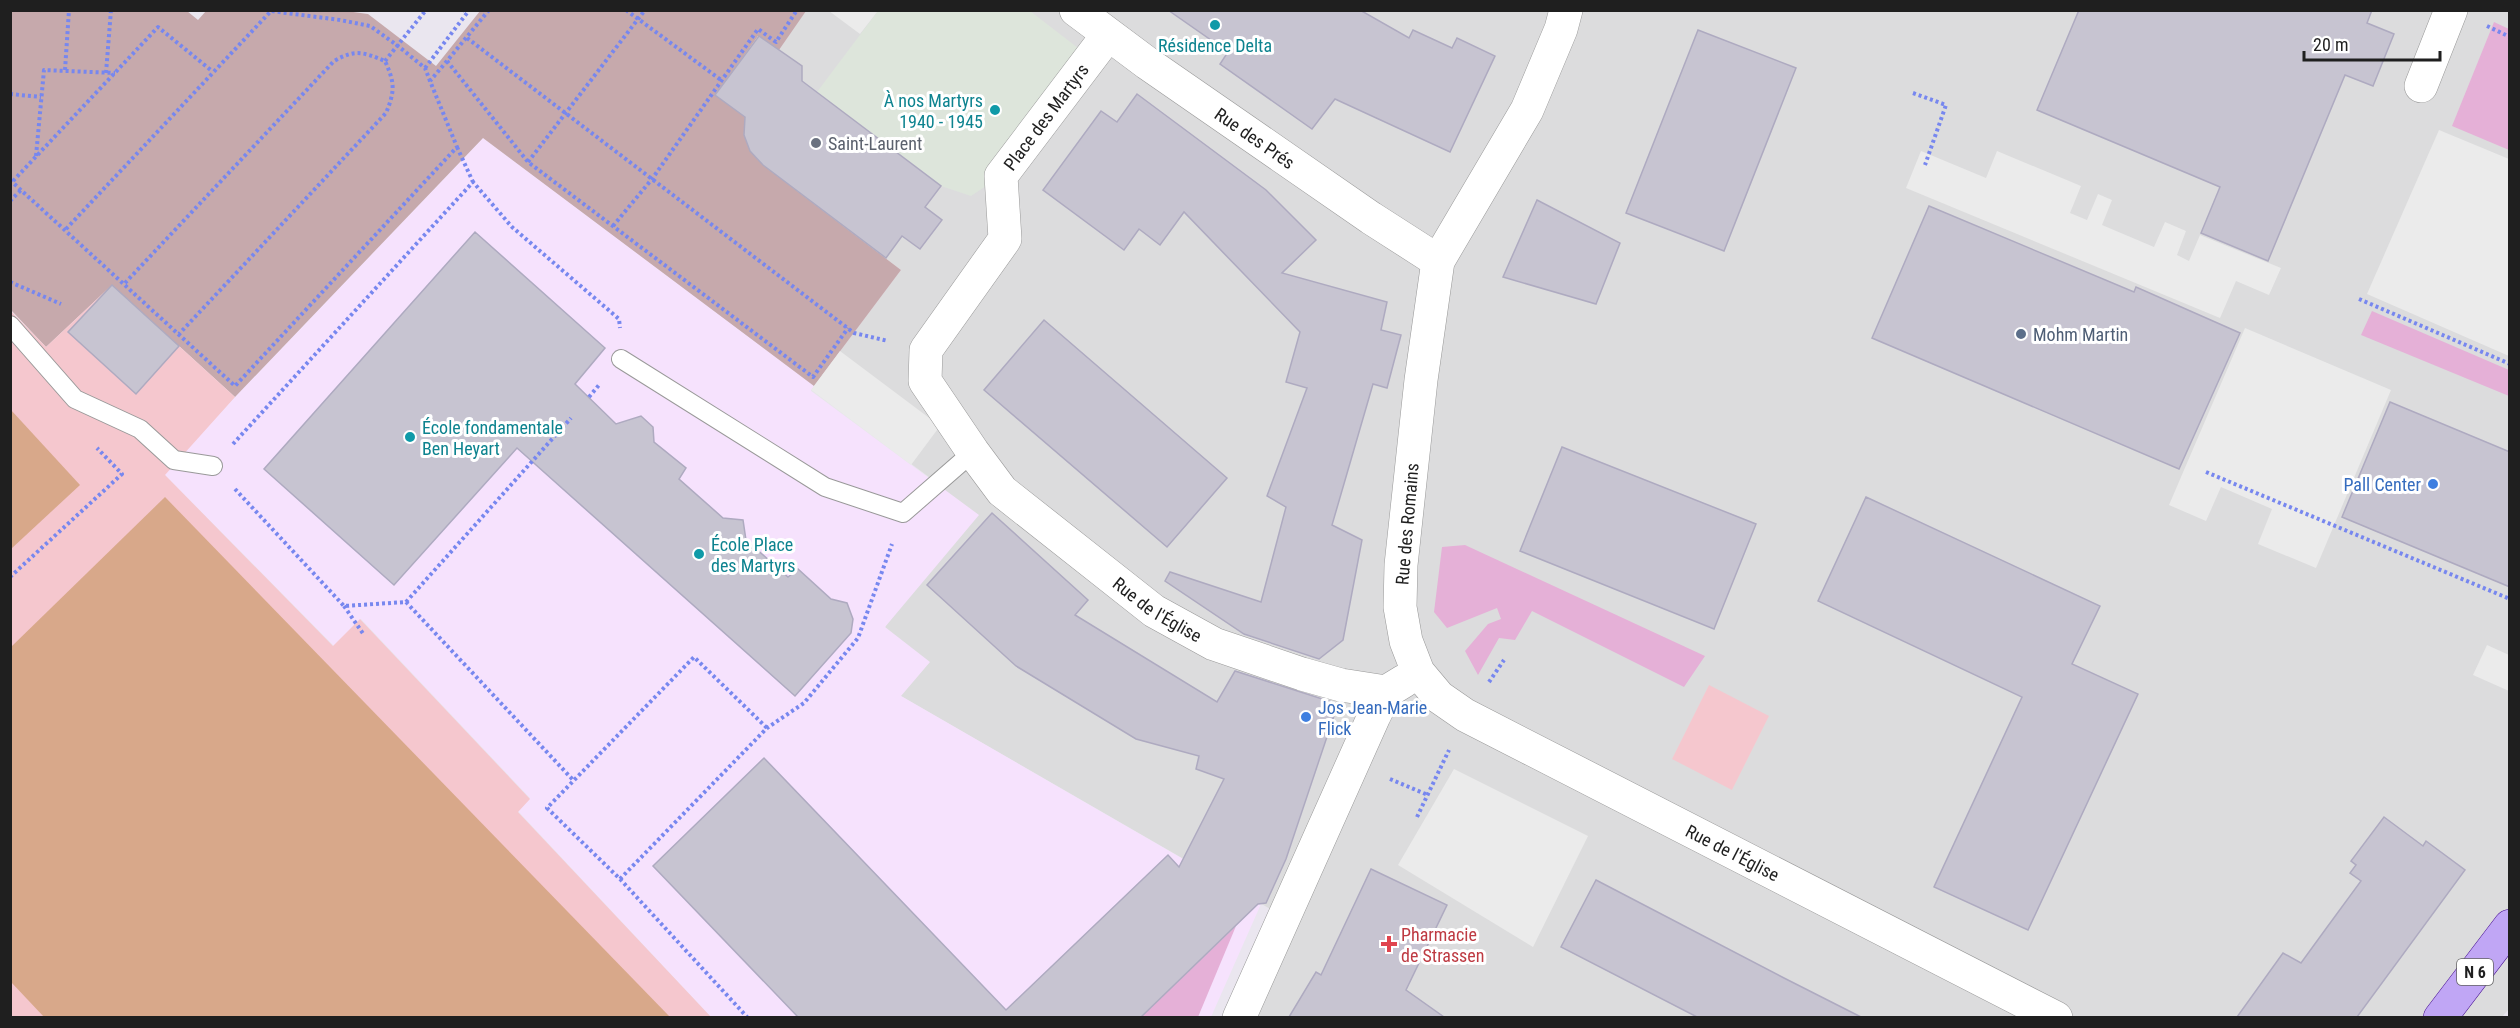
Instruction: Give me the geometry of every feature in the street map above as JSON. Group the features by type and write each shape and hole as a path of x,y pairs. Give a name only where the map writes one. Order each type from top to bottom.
{"main road":[{"name":"N 6","path":"2440,1017 2510,926"}],"street":[{"name":"Rue des Prés","path":"1076,10 1107,36 1371,218 1438,261"},
{"name":"Rue des Romains","path":"1418,672 1406,642 1400,607 1401,565 1421,380 1438,261 1527,110 1561,29 1566,10"},
{"path":"2421,86 2451,10"},
{"name":"Place des Martyrs","path":"926,350 1005,238 1001,176 1107,36"},
{"path":"926,350 925,381 973,452"},
{"name":"Rue de l'Église","path":"973,452 1002,491 1154,610 1214,644 1341,685 1386,692"},
{"path":"1239,1017 1386,692 1418,672"},
{"name":"Rue de l'Église","path":"1418,672 1438,697 1465,716 2056,1017"}],"lane":[{"path":"10,325 75,399 140,429 174,460 213,466"},
{"path":"621,359 825,487 903,513 973,452"}],"path":[{"path":"65,70 69,10"},
{"path":"106,73 111,10"},
{"path":"385,61 426,10"},
{"path":"425,68 467,13 464,10"},
{"path":"430,81 489,10"},
{"path":"626,10 721,80"},
{"path":"528,162 645,10"},
{"path":"613,226 652,179 758,29 776,42 797,10"},
{"path":"66,229 212,71 271,11 370,26 425,68 473,182 512,227 619,319 621,359 589,397"},
{"path":"212,71 158,27 12,180 235,386 457,147"},
{"path":"467,38 854,333 926,350"},
{"path":"125,283 334,61 350,52 366,54 385,61 392,77 393,94 386,113 179,334"},
{"path":"447,61 528,162 813,377 848,328"},
{"path":"36,156 44,70 115,74"},
{"path":"1913,93 1946,105 1925,165"},
{"path":"10,94 41,97"},
{"path":"364,635 344,606 213,466 473,182"},
{"path":"10,201 22,189"},
{"path":"10,282 61,304"},
{"path":"2359,299 2510,364"},
{"path":"10,577 122,474 84,434 106,413"},
{"path":"344,606 406,602 571,418"},
{"path":"2206,472 2510,599"},
{"path":"620,879 767,728 804,703 858,638 903,513"},
{"path":"406,602 574,781"},
{"path":"749,1017 620,879 547,808 694,657 767,728"}],"shaded area":[{"path":"11,10 187,11 198,20 206,11 346,11 368,14 436,66 480,11 806,11 779,50 758,36 716,95 745,117 748,144 763,165 901,270 814,386 483,138 235,397 112,285 46,347 11,310"},
{"path":"806,10 2509,11 2509,1009 2501,1018 1239,1017 1284,917 901,696 885,628 937,483 811,390 901,270 763,165 750,151 744,135 745,117 715,95 759,36 779,50"},
{"path":"829,11 878,11 860,34"},
{"path":"878,11 1030,11 1091,58 1001,176 971,196 941,186 817,92"},
{"path":"2494,22 2509,29 2509,150 2452,126"},
{"path":"2439,130 2509,159 2509,356 2367,294"},
{"path":"483,138 814,386 811,391 979,515 885,627 930,662 901,696 1261,904 1211,1017 711,1017 518,811 530,798 361,619 334,646 164,474"},
{"path":"1921,151 1986,178 1997,151 2081,186 2070,213 2087,220 2098,194 2112,200 2102,225 2154,247 2165,222 2186,231 2177,255 2189,261 2200,235 2281,268 2269,295 2236,281 2220,318 1906,188"},
{"path":"112,285 235,397 165,475 333,646 360,619 530,799 518,812 711,1017 11,1017 10,310 46,347"},
{"path":"2372,311 2509,370 2509,396 2361,335"},
{"path":"2245,328 2391,390 2316,568 2258,544 2272,509 2221,487 2206,521 2169,505"},
{"path":"840,351 940,426 911,465 811,390"},
{"path":"11,410 80,485 11,549"},
{"path":"165,497 670,1017 44,1017 11,982 11,647"},
{"path":"1465,545 1705,656 1684,687 1532,611 1515,640 1499,638 1478,675 1465,651 1488,624 1501,619 1497,608 1447,628 1434,612 1442,547"},
{"path":"2487,645 2509,655 2509,691 2473,675"},
{"path":"1709,685 1769,716 1732,790 1672,759"},
{"path":"1454,769 1588,836 1533,947 1398,865"},
{"path":"1236,926 1198,1017 1141,1017"}],"building":[{"path":"1168,10 1360,10 1409,38 1413,30 1452,48 1457,38 1495,56 1450,152 1335,99 1312,129 1220,64 1228,52"},
{"path":"2079,10 2372,10 2367,23 2394,34 2373,86 2345,75 2268,261 2201,233 2220,187 2037,110"},
{"path":"1698,30 1796,68 1724,251 1626,213"},
{"name":"Saint-Laurent","path":"759,36 802,66 802,81 941,186 925,207 942,220 920,249 902,236 886,258 763,165 750,151 744,135 745,117 715,95"},
{"path":"1137,94 1266,190 1316,240 1282,273 1387,302 1381,330 1401,335 1387,388 1373,384 1332,525 1362,540 1343,640 1319,659 1244,634 1165,581 1170,572 1261,602 1286,507 1267,496 1307,388 1286,382 1300,332 1184,212 1160,245 1139,229 1124,250 1043,190 1101,111 1117,122"},
{"path":"1537,200 1620,243 1596,304 1503,277"},
{"path":"1929,206 2134,292 2136,287 2240,333 2179,469 1872,338"},
{"name":"École fondamentale Ben Heyart","path":"475,232 605,348 575,384 616,424 641,416 653,427 654,442 686,468 679,479 723,518 743,520 746,540 788,577 798,569 831,599 847,603 853,619 851,633 795,696 517,448 394,585 264,469"},
{"path":"112,285 179,346 136,394 68,332"},
{"path":"1044,320 1227,478 1167,547 984,390"},
{"name":"Pall Center","path":"2390,402 2510,452 2510,587 2342,517"},
{"path":"1562,447 1756,524 1714,629 1520,551"},
{"path":"1866,497 2100,606 2072,664 2138,694 2028,930 1934,887 2022,697 1818,601"},
{"path":"992,513 1088,600 1075,615 1217,702 1235,671 1338,704 1286,859 1266,903 1258,904 1141,1017 798,1017 653,866 764,758 1006,1010 1168,855 1179,867 1224,779 1196,769 1199,756 1136,739 1016,666 927,585"},
{"path":"2384,817 2423,846 2426,841 2465,870 2357,1017 2237,1017 2283,953 2301,963 2361,881 2350,873 2356,865 2351,861"},
{"name":"Pharmacie de Strassen","path":"1371,869 1447,905 1406,990 1444,1017 1289,1017 1316,972 1321,975"},
{"path":"1596,880 1861,1017 1697,1017 1561,947"}],"place":[{"name":"Résidence Delta","path":"1215,25"},
{"name":"À nos Martyrs 1940 - 1945","path":"995,110"},
{"name":"Saint-Laurent","path":"816,143"},
{"name":"Mohm Martin","path":"2021,334"},
{"name":"École fondamentale Ben Heyart","path":"410,437"},
{"name":"Pall Center","path":"2433,484"},
{"name":"École Place des Martyrs","path":"699,554"},
{"name":"Jos Jean-Marie Flick","path":"1306,717"},
{"name":"Pharmacie de Strassen","path":"1389,944"}]}
